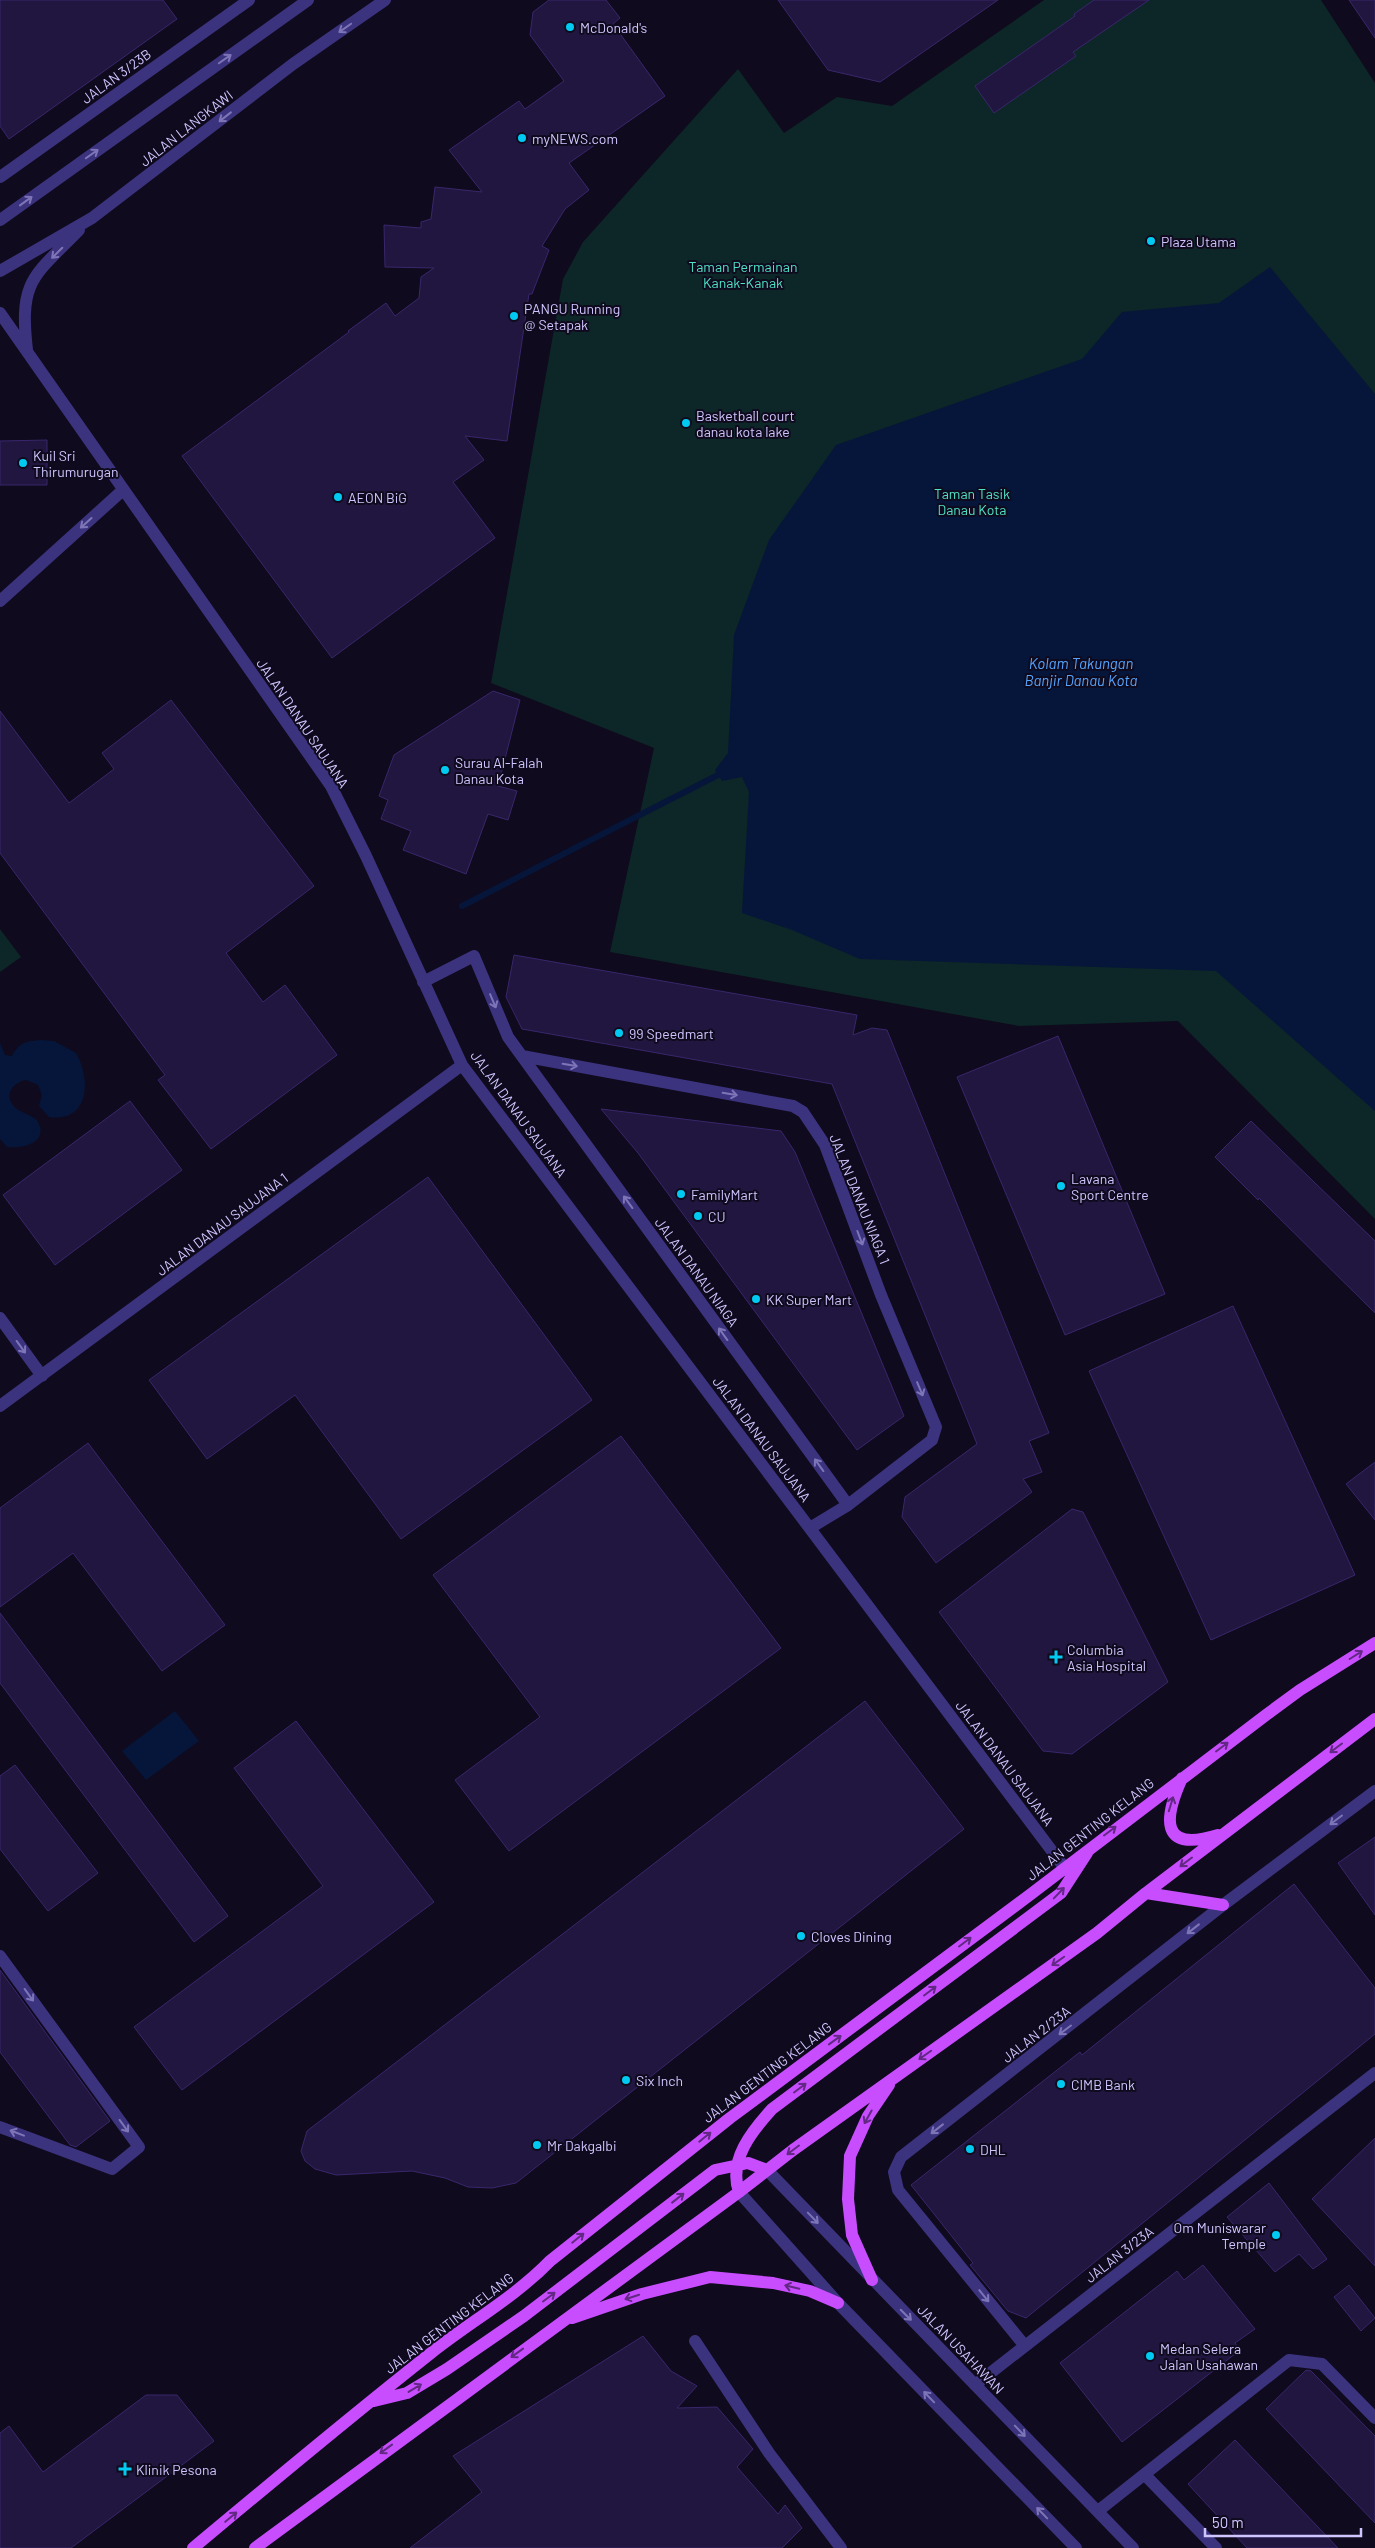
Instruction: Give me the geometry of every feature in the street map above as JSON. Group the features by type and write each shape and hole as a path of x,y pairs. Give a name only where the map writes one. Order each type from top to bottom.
{"main road":[{"name":"JALAN GENTING KELANG","path":"193,2548 369,2402 441,2345 529,2282 550,2261 730,2118 1031,1894 1183,1776 1300,1690 1375,1642"},
{"path":"255,2548 767,2170 1097,1933 1225,1832 1375,1719"},
{"path":"1183,1776 1169,1812 1168,1822 1172,1831 1180,1837 1198,1839 1225,1832"},
{"path":"739,2192 736,2164 754,2131 772,2109 1061,1893 1092,1845"},
{"path":"1146,1893 1223,1905"},
{"path":"872,2280 852,2235 848,2200 850,2156 868,2116 895,2077"},
{"path":"369,2402 407,2393 448,2369 524,2316 708,2175 720,2168 748,2163 767,2170"},
{"path":"557,2324 642,2294 710,2277 773,2283 810,2291 838,2303"}],"street":[{"name":"JALAN 3/23B","path":"0,178 249,0"},
{"path":"0,220 308,0"},
{"name":"JALAN LANGKAWI","path":"0,272 92,218 293,64 385,0"},
{"path":"28,352 23,319 24,303 34,276 92,218"},
{"name":"JALAN DANAU SAUJANA","path":"0,313 122,490 331,786 366,856 462,1065 1064,1867"},
{"path":"0,601 122,490"},
{"name":"JALAN DANAU NIAGA","path":"424,982 474,956 508,1037 848,1504"},
{"name":"JALAN DANAU NIAGA 1","path":"522,1056 793,1106 803,1112 825,1145 881,1295 936,1427 932,1440 848,1504 810,1528"},
{"name":"JALAN DANAU SAUJANA 1","path":"0,1406 462,1065"},
{"path":"0,1318 42,1376"},
{"name":"JALAN 2/23A","path":"1025,2346 898,2190 894,2172 902,2157 1223,1905 1375,1791"},
{"path":"0,1956 139,2146 112,2169 0,2127"},
{"name":"JALAN 3/23A","path":"975,2385 1375,2073"},
{"name":"JALAN USAHAWAN","path":"767,2170 1133,2548"},
{"path":"739,2192 838,2303 1076,2548"},
{"path":"695,2341 769,2453 841,2548"},
{"path":"1098,2511 1289,2360 1322,2364 1375,2418"},
{"path":"1145,2475 1216,2548"}],"green space":[{"name":"Taman Tasik Danau Kota","path":"1044,0 1321,0 1375,83 1375,1219 1178,1021 1019,1026 610,952 654,748 491,683 563,279 583,242 738,69 784,133 837,97 892,106"},
{"path":"0,929 21,957 0,972"}],"water":[{"name":"Kolam Takungan Banjir Danau Kota","path":"1270,267 1375,394 1375,1111 1216,971 860,959 792,930 742,913 749,792 742,777 722,781 715,770 728,753 734,635 769,540 836,445 1082,359 1122,312 1219,303"},
{"path":"41,1040 54,1041 76,1053 84,1075 84,1097 80,1106 73,1113 63,1117 49,1117 39,1106 42,1095 38,1085 26,1080 18,1083 10,1093 10,1101 15,1108 38,1122 40,1135 37,1140 26,1146 7,1147 0,1139 0,1043 5,1055 12,1056 24,1043"},
{"path":"175,1711 199,1741 146,1780 122,1751"}],"building":[{"path":"0,0 163,0 177,19 9,139 0,126"},
{"path":"549,0 606,0 620,18 613,24 665,96 569,163 589,190 565,209 542,246 549,250 532,294 529,294 507,441 465,436 484,460 453,482 495,538 332,658 182,456 386,303 395,316 419,298 421,277 434,268 385,267 384,225 421,228 421,222 431,219 435,187 482,192 449,150 519,101 525,109 564,81 530,35 533,12"},
{"path":"778,0 998,0 880,82 828,70"},
{"path":"1094,0 1149,0 1073,52 1076,56 994,113 975,86 1075,16 1074,14"},
{"path":"1349,0 1375,0 1375,38"},
{"name":"Kuil Sri Thirumurugan","path":"47,440 47,485 0,485 0,441"},
{"name":"Surau Al-Falah Danau Kota","path":"493,691 520,700 498,786 517,791 508,820 488,814 466,874 403,850 411,831 381,819 388,800 379,796 394,755"},
{"path":"171,700 314,886 226,953 263,1002 285,985 337,1055 211,1149 158,1080 165,1075 0,853 0,711 69,803 114,769 102,753"},
{"path":"514,955 857,1015 853,1035 872,1028 887,1030 1049,1433 1029,1441 1042,1472 1023,1479 1032,1492 936,1563 902,1517 905,1497 977,1444 832,1084 522,1029 506,997"},
{"name":"Lavana Sport Centre","path":"1058,1036 1165,1294 1065,1335 957,1077"},
{"path":"130,1101 182,1170 55,1265 3,1195"},
{"path":"601,1109 781,1131 795,1152 904,1416 857,1450 638,1153"},
{"path":"1251,1121 1375,1241 1375,1313 1215,1157"},
{"path":"428,1177 592,1400 401,1539 295,1395 207,1459 149,1380"},
{"path":"1233,1306 1355,1575 1211,1640 1089,1371"},
{"path":"621,1436 781,1648 509,1851 455,1780 540,1717 433,1575"},
{"path":"88,1443 225,1625 162,1671 73,1553 0,1607 0,1508"},
{"path":"1375,1462 1375,1520 1346,1484"},
{"name":"Columbia Asia Hospital","path":"1072,1509 1083,1512 1168,1682 1072,1754 1043,1751 939,1612"},
{"path":"0,1613 228,1916 194,1942 0,1683"},
{"path":"865,1701 964,1829 516,2183 492,2188 468,2187 445,2178 412,2171 336,2175 315,2169 305,2161 301,2151 307,2131"},
{"path":"296,1721 434,1902 182,2090 134,2027 323,1886 234,1768"},
{"path":"15,1765 98,1873 48,1911 0,1849 0,1776"},
{"path":"1375,1837 1375,1915 1338,1863"},
{"path":"1294,1884 1375,1988 1375,2034 1026,2318 1008,2311 970,2265 973,2263 911,2185 1080,2052 1082,2055"},
{"path":"0,1970 110,2121 76,2147 70,2145 0,2052"},
{"path":"1375,2138 1375,2266 1312,2199"},
{"name":"Om Muniswarar Temple","path":"1269,2183 1327,2259 1313,2269 1299,2254 1275,2272 1227,2217"},
{"name":"Medan Selera Jalan Usahawan","path":"1203,2265 1255,2329 1235,2343 1240,2350 1122,2442 1060,2363 1177,2271 1184,2280"},
{"path":"1349,2285 1375,2318 1361,2331 1334,2297"},
{"path":"643,2336 671,2371 697,2386 677,2408 717,2407 753,2449 737,2467 778,2514 785,2505 802,2528 782,2548 410,2548 482,2492 453,2456"},
{"path":"1306,2370 1311,2371 1375,2436 1375,2523 1266,2409"},
{"path":"146,2395 177,2395 214,2441 71,2548 0,2548 0,2433 9,2426 43,2472"},
{"path":"1235,2440 1338,2548 1247,2548 1188,2484"}],"waterway":[{"path":"462,906 718,775"}],"place":[{"name":"McDonald's","path":"570,27"},
{"name":"myNEWS.com","path":"522,138"},
{"name":"Plaza Utama","path":"1151,241"},
{"name":"PANGU Running @ Setapak","path":"514,316"},
{"name":"Basketball court danau kota lake","path":"686,423"},
{"name":"Kuil Sri Thirumurugan","path":"23,463"},
{"name":"AEON BiG","path":"338,497"},
{"name":"Surau Al-Falah Danau Kota","path":"445,770"},
{"name":"99 Speedmart","path":"619,1033"},
{"name":"Lavana Sport Centre","path":"1061,1186"},
{"name":"FamilyMart","path":"681,1194"},
{"name":"CU","path":"698,1216"},
{"name":"KK Super Mart","path":"756,1299"},
{"name":"Columbia Asia Hospital","path":"1056,1657"},
{"name":"Cloves Dining","path":"801,1936"},
{"name":"Six Inch","path":"626,2080"},
{"name":"CIMB Bank","path":"1061,2084"},
{"name":"Mr Dakgalbi","path":"537,2145"},
{"name":"DHL","path":"970,2149"},
{"name":"Om Muniswarar Temple","path":"1276,2235"},
{"name":"Medan Selera Jalan Usahawan","path":"1150,2356"},
{"name":"Klinik Pesona","path":"125,2469"}],"park label":[{"name":"Taman Permainan Kanak-Kanak","path":"743,274"}]}
